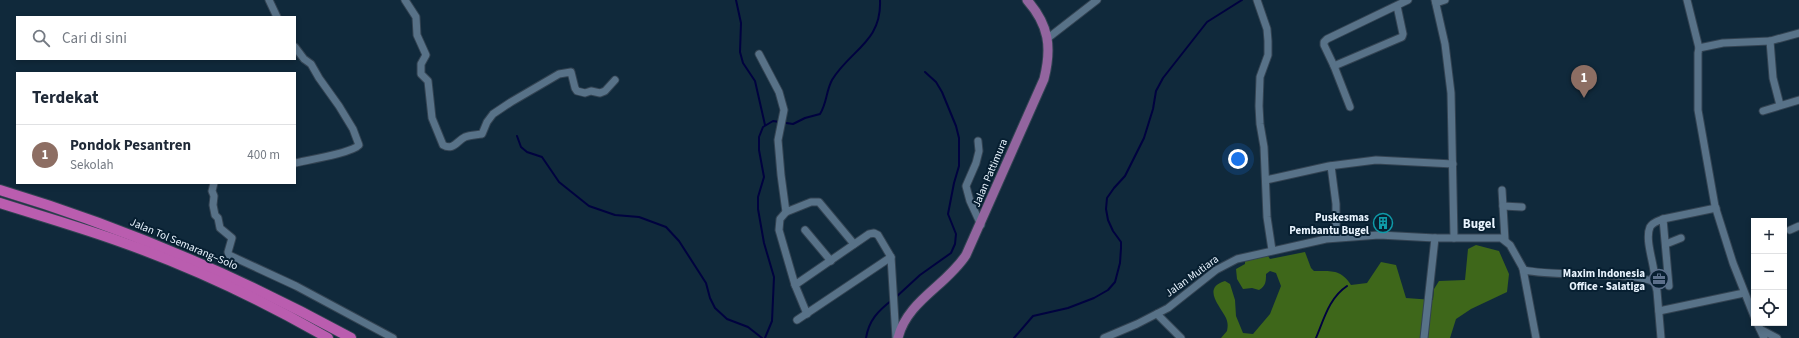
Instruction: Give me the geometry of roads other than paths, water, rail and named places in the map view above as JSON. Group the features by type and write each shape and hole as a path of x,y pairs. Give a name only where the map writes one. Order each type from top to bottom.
{"highway":[{"name":"Jalan Tol Semarang–Solo","path":"0,190 47,204 131,234 231,276 351,338"},
{"name":"Jalan Tol Semarang–Solo","path":"0,203 114,239 192,271 228,287 328,338"}],"main road":[{"name":"Jalan Pattimura","path":"897,338 902,323 913,307 962,261 981,225 1044,79 1048,54 1048,38 1043,23 1027,0"}],"street":[{"path":"269,0 277,16"},
{"path":"406,0 416,17 416,35 426,55 421,64 421,74 428,81 432,118 443,145 454,146 465,137 482,134 487,122 493,114 526,92 539,87 559,74 571,72 575,88 577,91 585,93 591,91 600,93 605,90 614,80"},
{"path":"1048,38 1097,0"},
{"path":"1257,0 1259,10 1267,29 1268,41 1268,55 1260,77 1260,124 1264,147 1267,217 1272,250"},
{"path":"1259,10 1263,0"},
{"path":"1350,107 1324,42 1327,39 1408,0"},
{"path":"1445,0 1436,1 1445,44 1451,93 1454,238"},
{"path":"1687,0 1700,48 1698,53 1698,110 1716,208 1744,293 1751,309"},
{"path":"1334,66 1402,37 1403,34 1397,6"},
{"path":"1700,48 1724,43 1770,41 1799,33"},
{"path":"1770,41 1772,78 1780,105"},
{"path":"296,47 304,59 311,64 319,78 340,106 353,129 359,145 355,149 344,153 296,162"},
{"path":"759,54 783,102 784,110 778,140 786,212"},
{"path":"1763,111 1799,100"},
{"path":"978,141 979,151 976,163 966,186 970,202 981,225"},
{"path":"1266,180 1330,166 1376,160 1453,164"},
{"path":"1330,166 1336,204 1336,237"},
{"path":"214,184 212,191 214,196 213,204 215,215 218,218 220,228 232,238 228,252 229,255 296,286 393,338"},
{"path":"1502,190 1505,240 1523,269 1536,338"},
{"path":"807,314 795,285 779,230 780,219 786,212 811,202 819,202 854,244"},
{"path":"1503,206 1522,207"},
{"path":"1661,338 1657,291 1649,236 1650,227 1655,221 1716,208"},
{"path":"1664,219 1669,286"},
{"path":"1790,230 1799,226"},
{"path":"805,230 831,261"},
{"path":"795,285 854,244 874,233 878,235 891,257 897,338"},
{"name":"Jalan Mutiara","path":"1104,338 1168,308 1226,265 1237,259 1272,250 1336,237 1379,235 1435,238 1501,238 1505,240"},
{"path":"1424,338 1435,238"},
{"path":"1666,244 1681,238"},
{"path":"797,320 891,257"},
{"path":"1523,269 1547,274 1615,276 1655,280 1668,272"},
{"path":"1659,311 1744,293"},
{"path":"1157,314 1181,338"},
{"path":"1758,326 1764,338"},
{"path":"1758,326 1777,338"}],"waterway":[{"path":"736,0 741,23 740,52 743,63 755,81 765,125"},
{"path":"765,338 772,321 774,277 764,243 758,209 758,197 764,177 759,150 759,137 763,127 773,121 793,124 805,118 820,114 832,80 839,70 864,44 876,26 880,0"},
{"path":"1014,338 1033,316 1068,308 1094,298 1108,290 1115,282 1120,263 1121,242 1113,231 1108,220 1106,209 1107,198 1125,176 1144,138 1153,109 1156,91 1163,78 1207,22 1242,0"},
{"path":"895,298 920,275 951,253 955,244 956,234 948,214 959,166 959,138 956,126 942,92 936,82 925,72"},
{"path":"517,136 521,147 527,152 542,157 559,182 589,206 615,215 639,217 666,227 679,241 706,283 710,298 715,308 727,319 748,327 762,338"},
{"path":"1316,338 1331,303 1347,286"},
{"path":"866,338 869,326 875,316 892,300"}],"place":[{"name":"Pondok Pesantren","path":"1584,98"},
{"name":"Puskesmas Pembantu Bugel","path":"1383,223"},
{"name":"Maxim Indonesia Office - Salatiga","path":"1659,279"}],"district":[{"name":"Bugel","path":"1479,224"}]}
